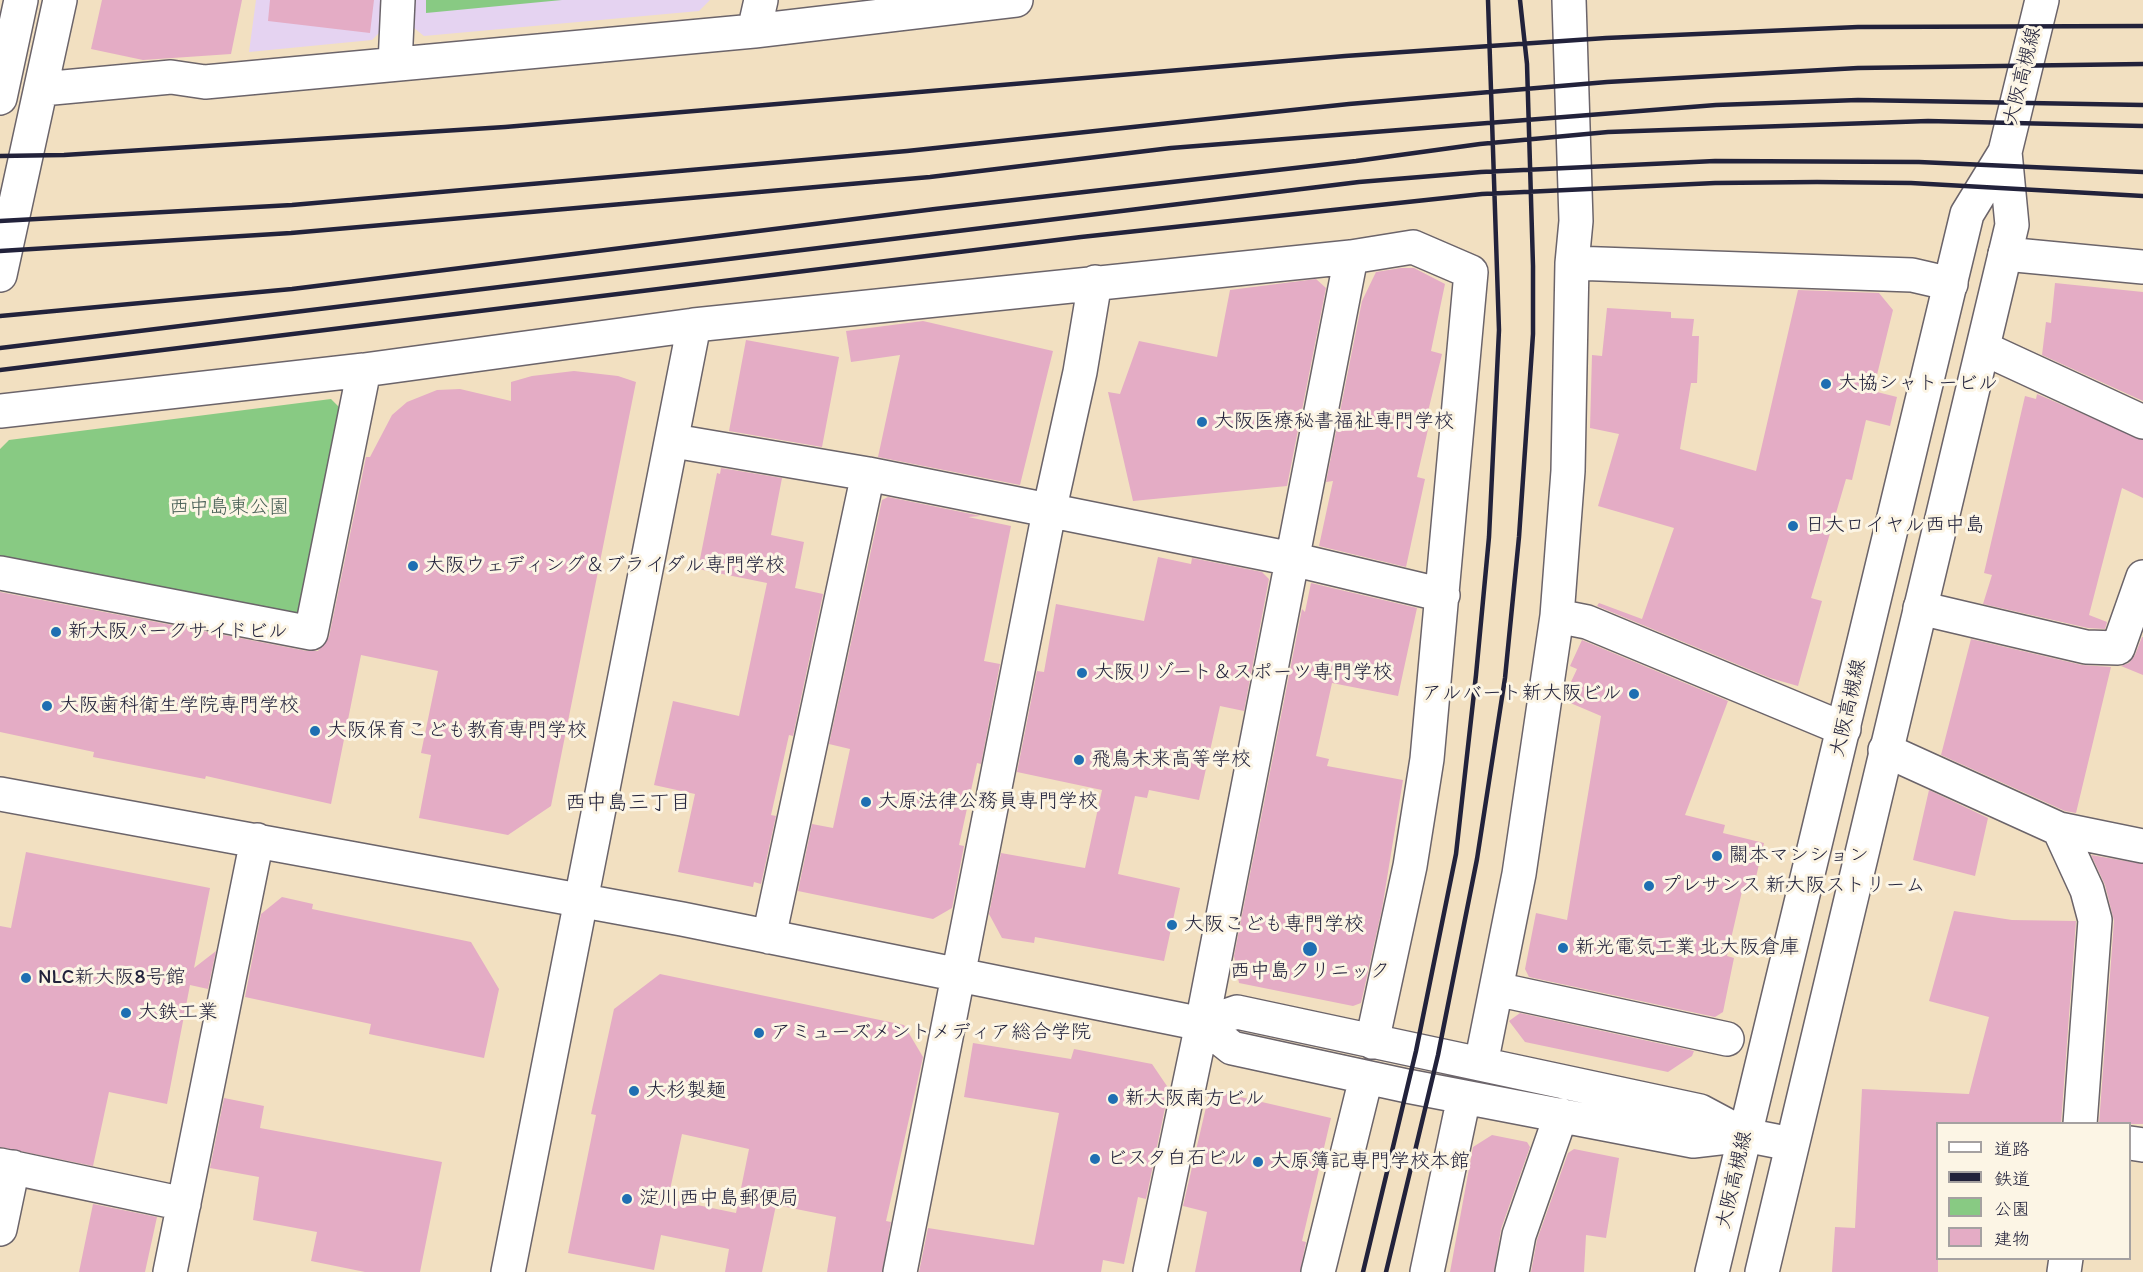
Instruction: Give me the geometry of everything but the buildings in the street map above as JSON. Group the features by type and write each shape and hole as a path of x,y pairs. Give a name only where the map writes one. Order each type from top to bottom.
{"street":[{"path":"0,98 21,0"},
{"path":"0,275 60,0"},
{"path":"395,64 398,0"},
{"path":"42,89 171,77 205,82 395,64 757,15 1016,0"},
{"path":"1481,1064 1519,874 1557,616 1568,471 1572,263 1576,221 1569,0"},
{"name":"大阪高槻線","path":"1713,1272 1967,214 2005,152 2042,0"},
{"name":"大阪高槻線","path":"1762,1272 1885,750 1985,349 2012,225 2005,152"},
{"path":"0,411 364,370 694,325 1351,257 1413,247 1471,272 1427,759 1410,866 1372,1042"},
{"path":"2005,254 2143,267"},
{"path":"1150,1272 1202,1024 1351,257"},
{"path":"1572,263 1912,275 1951,284"},
{"path":"900,1272 1049,512 1080,372 1095,282"},
{"path":"508,1272 674,441 694,325"},
{"path":"1985,349 2143,422"},
{"path":"0,573 311,633 364,370"},
{"path":"674,441 868,474 1292,559 1443,595"},
{"path":"769,937 868,474"},
{"path":"1920,608 2086,647 2118,648 2143,577"},
{"path":"1557,616 1587,622 1844,729"},
{"path":"1885,750 2059,829 2143,846"},
{"path":"0,794 581,900 1202,1024 1232,1048 1366,1078 1693,1141 1745,1136 1791,1144"},
{"path":"2059,829 2087,890 2095,920 2080,1122"},
{"path":"170,1272 257,840"},
{"path":"1496,989 1727,1039"},
{"path":"1202,1024 1237,1012 1700,1111 1745,1136"},
{"path":"1318,1272 1366,1078"},
{"path":"1427,1272 1464,1097"},
{"path":"1512,1272 1520,1235 1561,1115"},
{"path":"0,1229 6,1166 184,1204"}],"shaded area":[{"path":"256,0 386,0 384,28 372,40 249,52"},
{"path":"411,0 710,0 699,11 424,36 409,24"}],"green space":[{"path":"426,0 562,0 426,13"},
{"name":"西中島東公園","path":"331,399 346,414 304,620 0,562 0,449 9,440"}],"railway":[{"path":"1363,1272 1416,1051 1456,854 1476,675 1489,537 1499,330 1488,0"},
{"path":"1386,1272 1438,1055 1477,859 1505,678 1519,537 1533,334 1527,64 1520,0"},
{"path":"0,156 64,155 505,127 1345,56 1606,38 1858,27 2143,26"},
{"path":"0,221 292,205 907,151 1349,104 1607,82 1858,68 2143,64"},
{"path":"0,251 291,233 930,177 1171,148 1716,105 1858,100 2143,105"},
{"path":"0,316 292,289 935,209 1356,161 1480,144 1608,132 1928,121 2143,126"},
{"path":"0,348 1359,182 1481,172 1715,161 1919,162 2143,172"},
{"path":"0,370 1081,237 1482,194 1715,183 1817,182 1911,183 2143,196"}],"place":[{"name":"大協シャトービル","path":"1826,384"},
{"name":"大阪医療秘書福祉専門学校","path":"1202,422"},
{"name":"日大ロイヤル西中島","path":"1793,526"},
{"name":"大阪ウェディング＆ブライダル専門学校","path":"413,566"},
{"name":"新大阪パークサイドビル","path":"56,632"},
{"name":"大阪リゾート＆スポーツ専門学校","path":"1082,673"},
{"name":"アルバート新大阪ビル","path":"1634,694"},
{"name":"大阪歯科衛生学院専門学校","path":"47,706"},
{"name":"大阪保育こども教育専門学校","path":"315,731"},
{"name":"飛鳥未来高等学校","path":"1079,760"},
{"name":"大原法律公務員専門学校","path":"866,802"},
{"name":"關本マンション","path":"1717,856"},
{"name":"プレサンス 新大阪ストリーム","path":"1649,886"},
{"name":"大阪こども専門学校","path":"1172,925"},
{"name":"新光電気工業 北大阪倉庫","path":"1563,948"},
{"name":"西中島クリニック","path":"1310,949"},
{"name":"NLC新大阪8号館","path":"26,978"},
{"name":"大鉄工業","path":"126,1013"},
{"name":"アミューズメントメディア総合学院","path":"759,1033"},
{"name":"大杉製麺","path":"634,1091"},
{"name":"新大阪南方ビル","path":"1113,1099"},
{"name":"ビスタ白石ビル","path":"1095,1159"},
{"name":"大原簿記専門学校本館","path":"1258,1162"},
{"name":"淀川西中島郵便局","path":"627,1199"}],"district":[{"name":"西中島三丁目","path":"628,804"}]}
